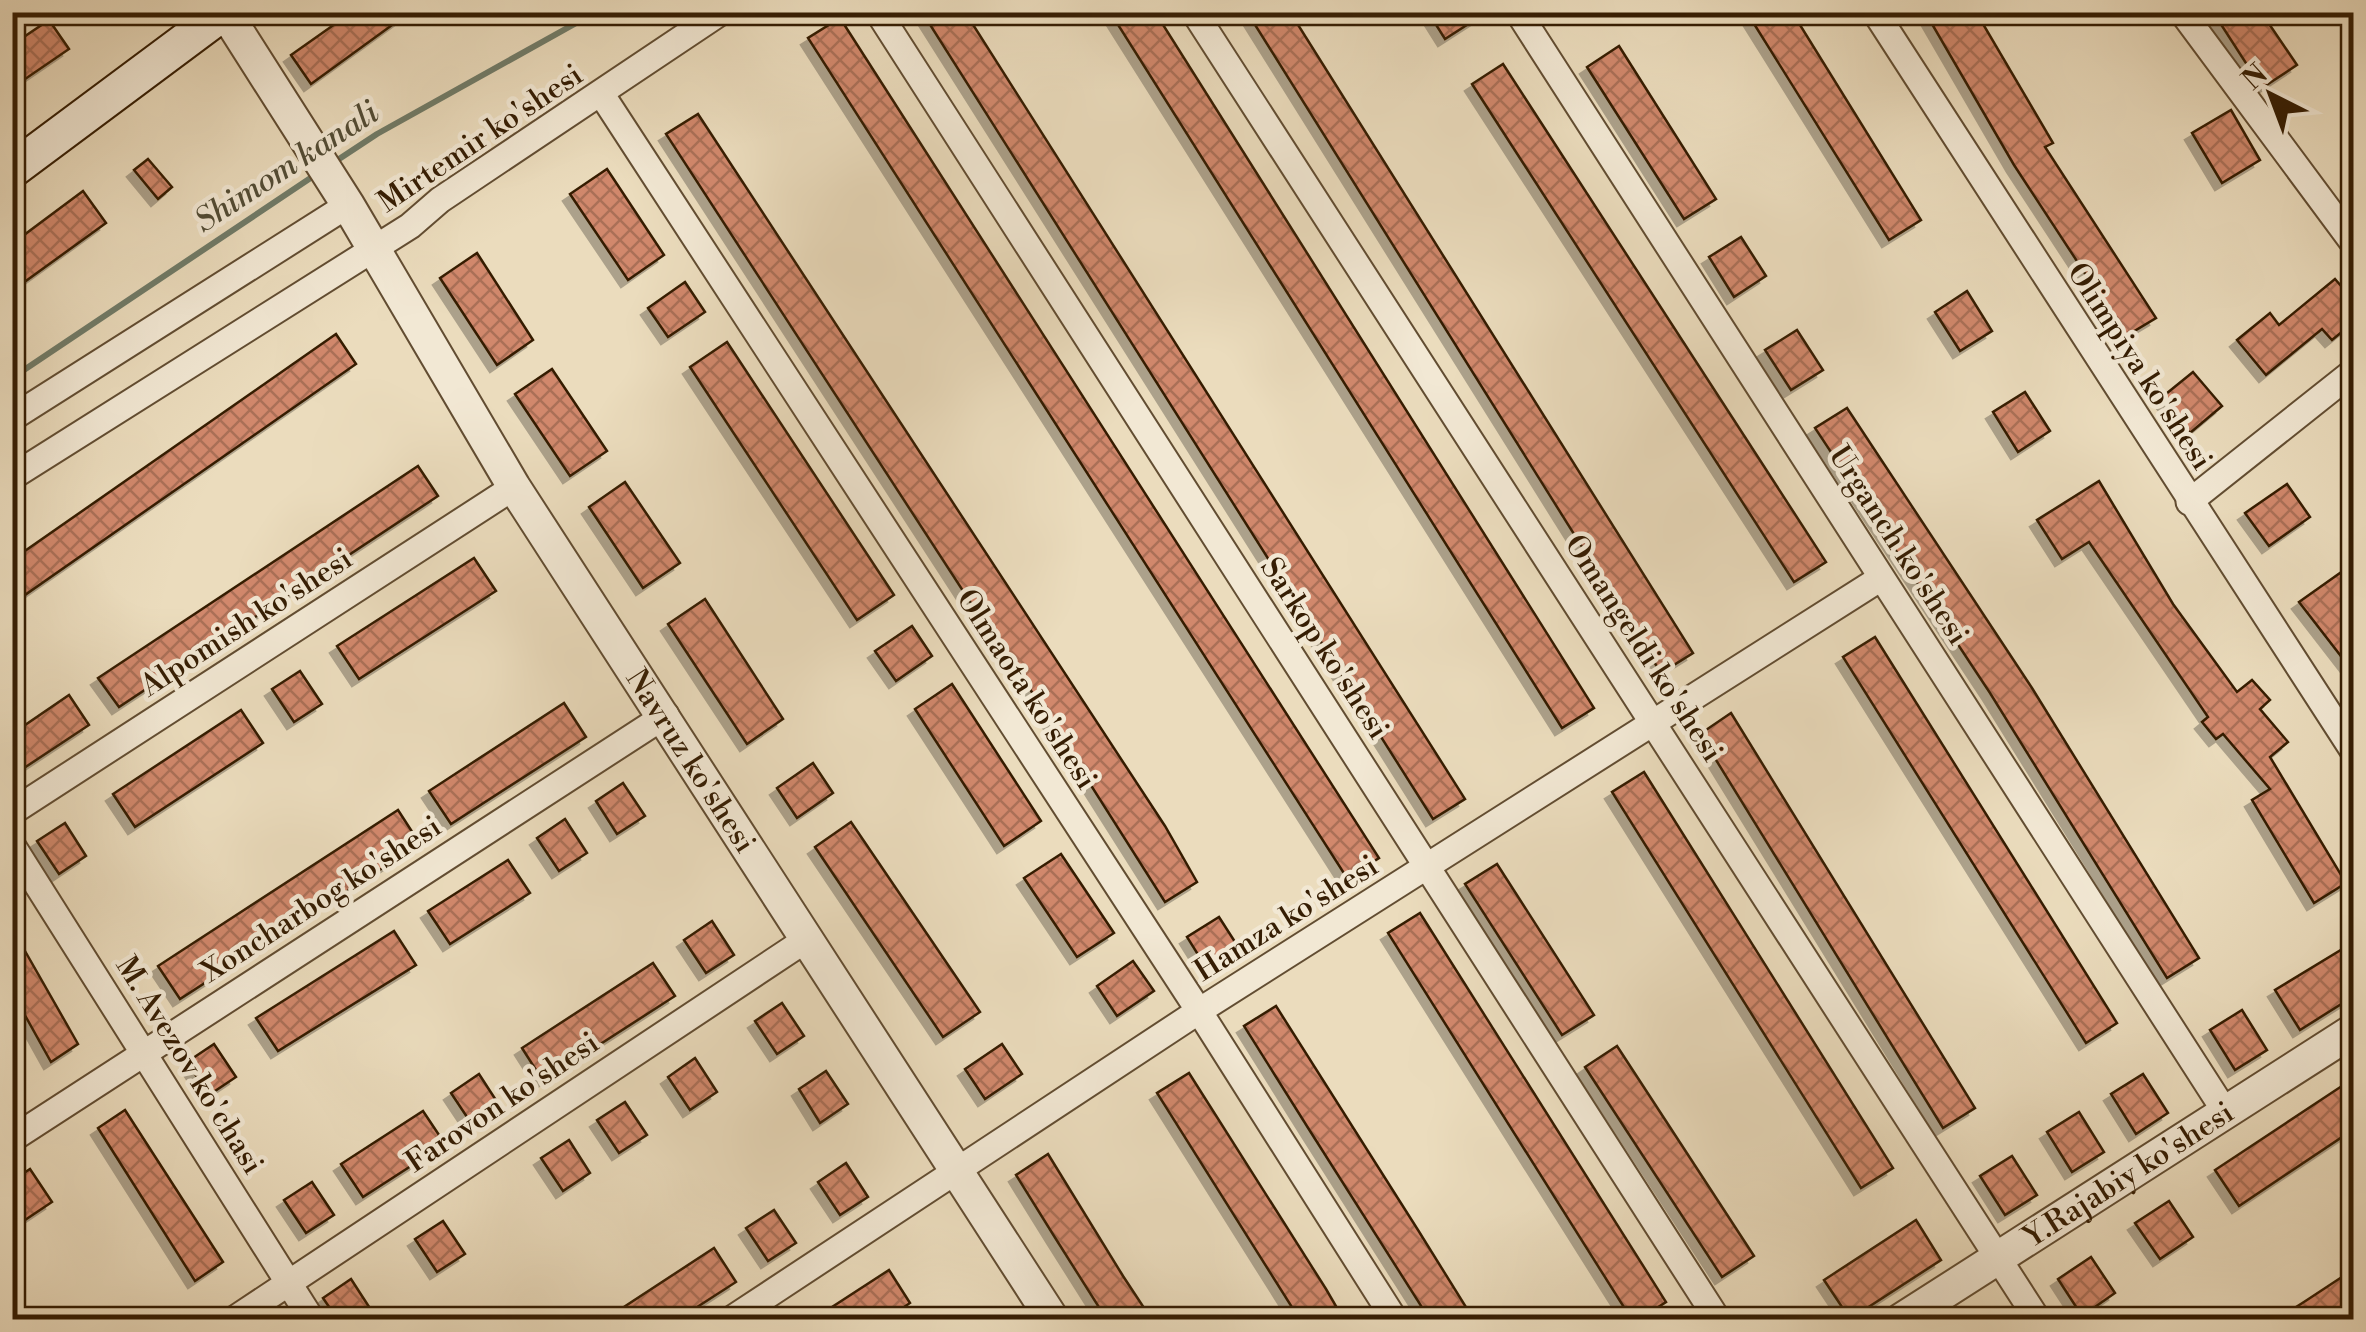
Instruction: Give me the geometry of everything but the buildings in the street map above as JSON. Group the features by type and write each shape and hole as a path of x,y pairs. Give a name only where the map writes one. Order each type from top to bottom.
{"main road":[{"path":"12,170 225,12"}],"street":[{"name":"Navruz ko'shesi","path":"225,12 344,199 514,487 666,715 1053,1320"},
{"name":"Mirtemir ko'shesi","path":"12,477 410,226 440,200 721,12"},
{"name":"Sarkop ko'shesi","path":"878,12 1718,1320"},
{"name":"Omangeldi ko'shesi","path":"1194,12 2038,1320"},
{"name":"Urganch ko'shesi","path":"1518,12 2226,1113"},
{"name":"Olimpiya ko'shesi","path":"1876,12 2354,752"},
{"path":"2182,12 2354,244"},
{"name":"Olmaota ko'shesi","path":"602,95 1199,1011 1395,1320"},
{"name":"Mirtemir ko'shesi","path":"12,418 344,199"},
{"path":"2189,502 2354,371"},
{"name":"Alpomish ko'shesi","path":"12,812 514,487"},
{"name":"Hamza ko'shesi","path":"730,1320 1199,1011 1881,578"},
{"name":"Xoncharbog ko'shesi","path":"12,1139 666,715"},
{"name":"M. Avezov ko'chasi","path":"12,844 312,1320"},
{"name":"Farovon ko'shesi","path":"233,1320 807,939"},
{"name":"Y.Rajabiy ko'shesi","path":"1900,1320 2354,1030"}],"waterway":[{"name":"Shimom kanali","path":"333,163 377,134 596,12"},
{"name":"Shimom kanali","path":"12,378 318,173"}]}
